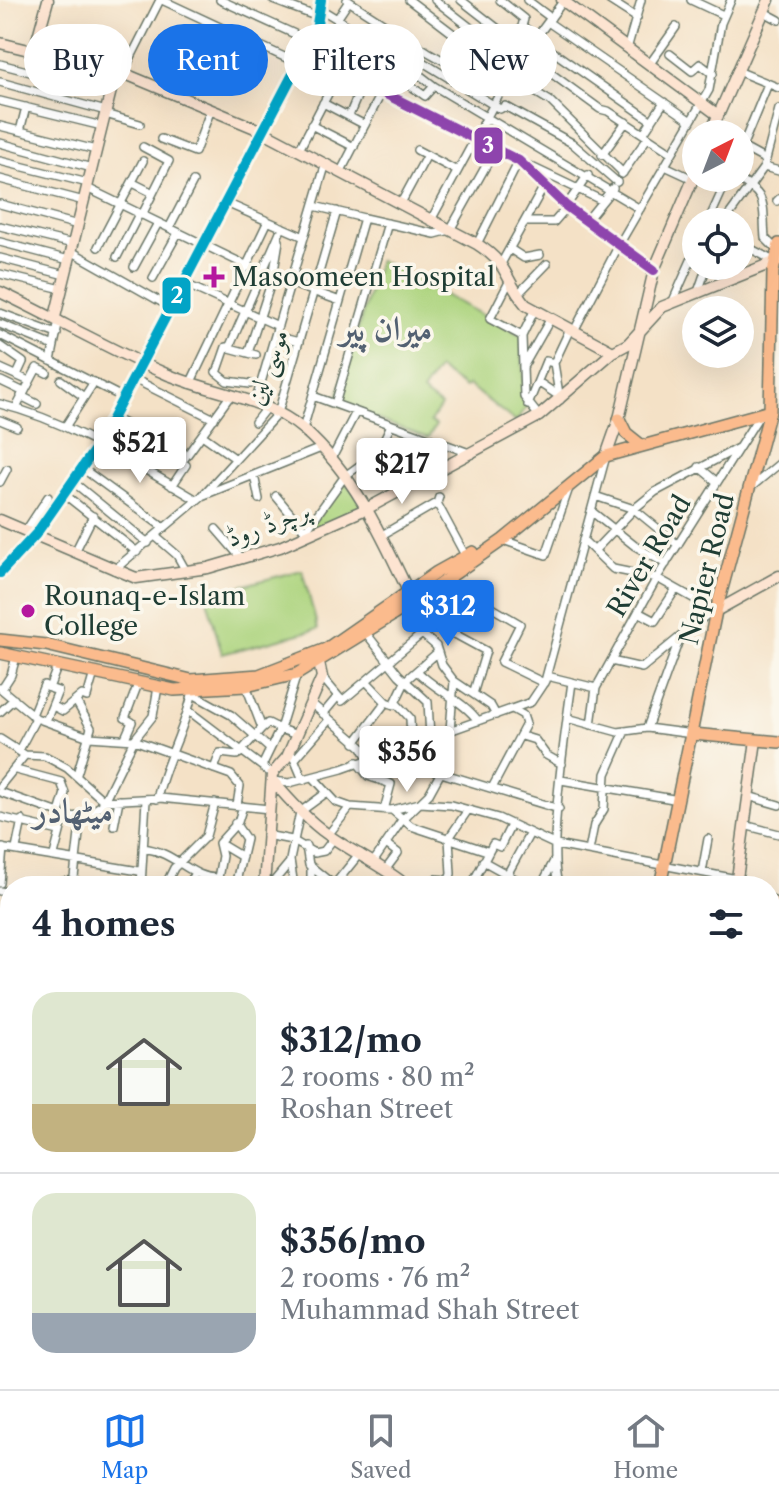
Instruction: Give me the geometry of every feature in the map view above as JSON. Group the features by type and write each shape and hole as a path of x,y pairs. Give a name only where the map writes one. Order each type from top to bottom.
{"main road":[{"name":"Napier Road","path":"662,876 716,611 770,411 777,254"},
{"path":"0,653 138,684 193,692 246,686 297,674 366,633 607,454 770,411"},
{"path":"619,419 626,433 641,445"},
{"path":"0,640 46,645 191,680 259,675 326,649 503,540 607,454"},
{"path":"693,734 779,742"}],"street":[{"path":"41,24 48,0"},
{"path":"132,50 161,0 284,57"},
{"path":"220,0 284,33"},
{"path":"273,0 345,24"},
{"path":"337,19 348,0 385,24"},
{"path":"409,0 441,24"},
{"path":"435,0 470,24"},
{"path":"461,0 492,24"},
{"path":"463,19 474,9 478,0"},
{"path":"500,0 525,20 523,24"},
{"path":"515,12 525,0 690,120"},
{"path":"547,24 563,0 718,115"},
{"path":"609,0 637,18"},
{"path":"627,49 641,0"},
{"path":"691,0 723,15"},
{"path":"716,120 740,72 768,0"},
{"path":"692,120 713,74 723,15 729,1"},
{"path":"764,12 779,20"},
{"path":"649,65 676,27"},
{"path":"424,45 429,38"},
{"path":"0,43 24,49"},
{"path":"557,53 652,121"},
{"path":"670,54 692,71 700,64 713,74"},
{"path":"424,63 493,105 501,109 505,106 563,138 617,182"},
{"path":"0,64 24,70"},
{"path":"740,72 779,88"},
{"path":"132,76 262,131 477,244 502,262 517,295 535,309 613,352"},
{"path":"424,79 640,209"},
{"path":"557,79 672,153"},
{"path":"0,82 140,124"},
{"path":"753,120 768,84"},
{"path":"424,96 434,86"},
{"path":"0,573 64,494 100,442 284,88"},
{"path":"51,361 65,275 109,96"},
{"path":"299,150 327,96"},
{"path":"349,116 357,96"},
{"path":"341,171 380,96"},
{"path":"390,96 601,200"},
{"path":"431,220 498,96"},
{"path":"542,96 623,173"},
{"path":"608,111 618,97"},
{"path":"0,101 102,126"},
{"path":"587,220 623,173 664,102"},
{"path":"323,103 365,125"},
{"path":"19,148 26,107"},
{"path":"161,139 195,152 211,109"},
{"path":"754,182 764,163 779,109"},
{"path":"602,155 626,122"},
{"path":"311,125 354,147"},
{"path":"563,138 573,125"},
{"path":"0,126 96,150"},
{"path":"574,145 582,135"},
{"path":"560,398 554,363 682,136"},
{"path":"0,143 92,168"},
{"path":"117,257 169,161 143,147"},
{"path":"314,206 435,234 450,230 496,148"},
{"path":"417,150 457,171"},
{"path":"401,203 427,155"},
{"path":"754,157 779,171"},
{"path":"0,161 87,186 262,273 340,301"},
{"path":"98,247 143,161"},
{"path":"519,161 543,188 654,270"},
{"path":"477,244 519,161"},
{"path":"255,403 326,163"},
{"path":"665,166 682,172"},
{"path":"525,222 554,222 588,175"},
{"path":"0,179 84,201"},
{"path":"169,228 193,182"},
{"path":"133,183 153,193"},
{"path":"502,262 543,188"},
{"path":"754,188 765,202 765,238 777,254"},
{"path":"272,777 303,780 531,702 545,680 619,419 654,270 688,192"},
{"path":"735,208 747,192"},
{"path":"224,202 304,237"},
{"path":"0,206 78,225"},
{"name":"موسی لین","path":"113,570 199,498 278,413 337,211"},
{"path":"303,429 364,218"},
{"path":"190,384 268,221"},
{"path":"134,267 158,223"},
{"path":"335,404 388,223"},
{"path":"0,226 71,251 170,307"},
{"path":"250,384 227,381 216,371 282,227"},
{"path":"229,348 252,354 273,277 282,227"},
{"path":"153,278 178,233"},
{"path":"0,242 71,251"},
{"path":"754,247 777,254"},
{"path":"510,249 524,258 540,255"},
{"name":"پرچرڈ روڈ","path":"0,520 136,578 242,559 368,508 539,416 613,352 628,344 662,307 777,254"},
{"path":"0,258 65,275"},
{"path":"517,295 547,264"},
{"path":"0,274 62,289"},
{"path":"510,280 490,319 522,336"},
{"path":"673,301 682,280"},
{"path":"699,289 702,280"},
{"path":"183,283 278,326"},
{"path":"57,334 0,312 4,294 143,363 190,384 255,403 303,429 345,476 368,508 411,597 436,622 486,651 473,694"},
{"path":"535,309 522,336 524,397 539,416"},
{"path":"523,367 551,318"},
{"path":"0,324 54,346"},
{"path":"0,335 124,398"},
{"path":"275,336 299,342"},
{"path":"0,346 23,362 17,375"},
{"path":"528,405 546,361 554,363"},
{"path":"0,368 29,381"},
{"path":"16,408 37,368 47,373"},
{"path":"134,379 214,419"},
{"path":"61,380 84,397"},
{"path":"1,381 37,404"},
{"path":"182,462 214,419 226,395 227,381"},
{"path":"65,427 94,382"},
{"path":"538,382 560,398"},
{"path":"313,396 472,454"},
{"path":"0,404 100,442 172,486 199,498 321,448"},
{"path":"255,422 266,408"},
{"name":"River Road","path":"591,725 596,688 657,578 739,447 770,411"},
{"path":"331,460 356,412"},
{"path":"113,418 152,437 186,465 172,486"},
{"path":"0,420 17,427"},
{"path":"276,496 303,534 345,476 378,452 391,425"},
{"path":"202,435 236,459"},
{"path":"408,488 397,470 421,453 428,438"},
{"path":"595,550 634,509 699,467 739,447"},
{"path":"750,488 779,464"},
{"path":"699,467 717,482"},
{"path":"82,468 164,528"},
{"path":"0,482 7,469"},
{"path":"254,475 259,499"},
{"path":"72,481 148,543"},
{"path":"503,540 546,555 569,487"},
{"path":"64,494 137,552"},
{"path":"595,496 634,509 678,545"},
{"path":"32,532 48,497"},
{"path":"382,535 438,500 466,557"},
{"path":"591,511 666,564"},
{"path":"75,552 93,516"},
{"path":"216,529 242,559"},
{"path":"155,536 177,555 186,571"},
{"path":"583,540 613,569 657,578 716,611"},
{"path":"611,661 642,668 709,613 779,576"},
{"path":"638,612 655,621 676,589"},
{"path":"453,634 482,602 520,624 501,662 545,680 596,688"},
{"path":"319,663 322,677 342,701 366,684 436,622"},
{"path":"366,633 431,708 430,737"},
{"path":"422,634 438,652 442,665 454,681 495,710 496,715"},
{"path":"647,728 679,639"},
{"path":"366,684 394,705 406,680 438,652"},
{"path":"16,657 11,675 1,688 34,716 89,737 125,738 172,751 231,775 240,786 240,806 235,823 221,844 218,876"},
{"path":"49,688 58,665"},
{"path":"417,671 450,699 472,712 478,721"},
{"path":"53,706 63,711 82,695 87,697 94,673"},
{"path":"262,766 280,729 297,674"},
{"path":"303,780 291,756 322,677"},
{"path":"374,861 402,820 420,803 440,774 450,730 450,699 454,681"},
{"path":"554,876 562,764 572,682"},
{"path":"125,738 132,722 125,718 138,684"},
{"path":"1,780 16,770 44,685 58,691 46,721"},
{"path":"246,686 262,728"},
{"path":"0,792 62,815 81,816 96,812 134,740 153,716 158,687"},
{"path":"157,799 193,692 231,715 270,749"},
{"path":"267,876 266,835 272,777 326,717 338,696"},
{"path":"0,712 14,699"},
{"path":"76,701 88,720 89,737 77,774"},
{"path":"355,743 386,702"},
{"path":"395,702 410,718 411,743"},
{"path":"311,703 368,758"},
{"path":"492,788 526,724 523,715 514,710"},
{"path":"189,711 262,766 300,812 331,837 374,861 393,876"},
{"path":"567,718 625,731 647,728 693,734"},
{"path":"214,769 220,753 237,755 268,723 297,735"},
{"path":"589,851 594,825 604,809 606,774 625,731"},
{"path":"522,736 535,740 542,756 562,764"},
{"path":"0,739 22,753 45,756 77,774 103,803"},
{"path":"738,876 756,740"},
{"path":"379,754 559,809"},
{"path":"376,782 379,754"},
{"path":"357,762 376,782 391,784 388,810"},
{"path":"57,780 67,768"},
{"path":"16,770 57,780 65,793 54,855"},
{"path":"313,777 326,793 350,807 388,810 420,803 468,810 556,845 715,876"},
{"path":"561,780 605,785 679,800"},
{"path":"292,876 292,840 300,812 326,793"},
{"path":"748,796 779,805"},
{"path":"103,803 157,799 269,809"},
{"path":"114,826 119,800"},
{"path":"140,876 146,800"},
{"path":"169,876 206,836 215,803"},
{"path":"266,835 292,840 318,853 350,807"},
{"path":"388,810 402,820 487,851"},
{"path":"449,876 449,838 468,810"},
{"path":"75,876 81,816"},
{"path":"0,817 59,831"},
{"path":"16,849 22,820"},
{"path":"235,823 246,839 237,876"},
{"path":"476,876 487,851 493,844 500,847 511,825"},
{"path":"744,825 779,834"},
{"path":"508,873 530,833"},
{"path":"206,836 242,857"},
{"path":"702,872 708,839"},
{"path":"386,844 398,853 386,869"},
{"path":"306,846 311,876"},
{"path":"1,869 2,848 139,871"},
{"path":"143,848 161,850 195,873 209,876"},
{"path":"342,876 360,853"},
{"path":"546,876 555,859"},
{"path":"483,861 512,876"},
{"path":"277,876 290,862"},
{"path":"311,867 327,876"}],"green space":[{"path":"379,260 522,336 524,397 528,405 516,422 468,385 465,388 438,369 422,392 441,406 430,422 436,425 428,438 335,404"},
{"path":"345,482 368,508 300,538"},
{"path":"302,570 318,629 222,654 206,595"}],"transit line":[{"name":"2","path":"0,573 36,534 100,442 316,30 321,0"},
{"name":"3","path":"390,96 519,161 566,206 654,270"}],"place":[{"name":"Masoomeen Hospital","path":"214,277"},
{"name":"Rounaq-e-Islam College","path":"28,611"}],"district":[{"name":"میران پیر","path":"386,328"},
{"name":"میٹھادر","path":"73,810"}]}
